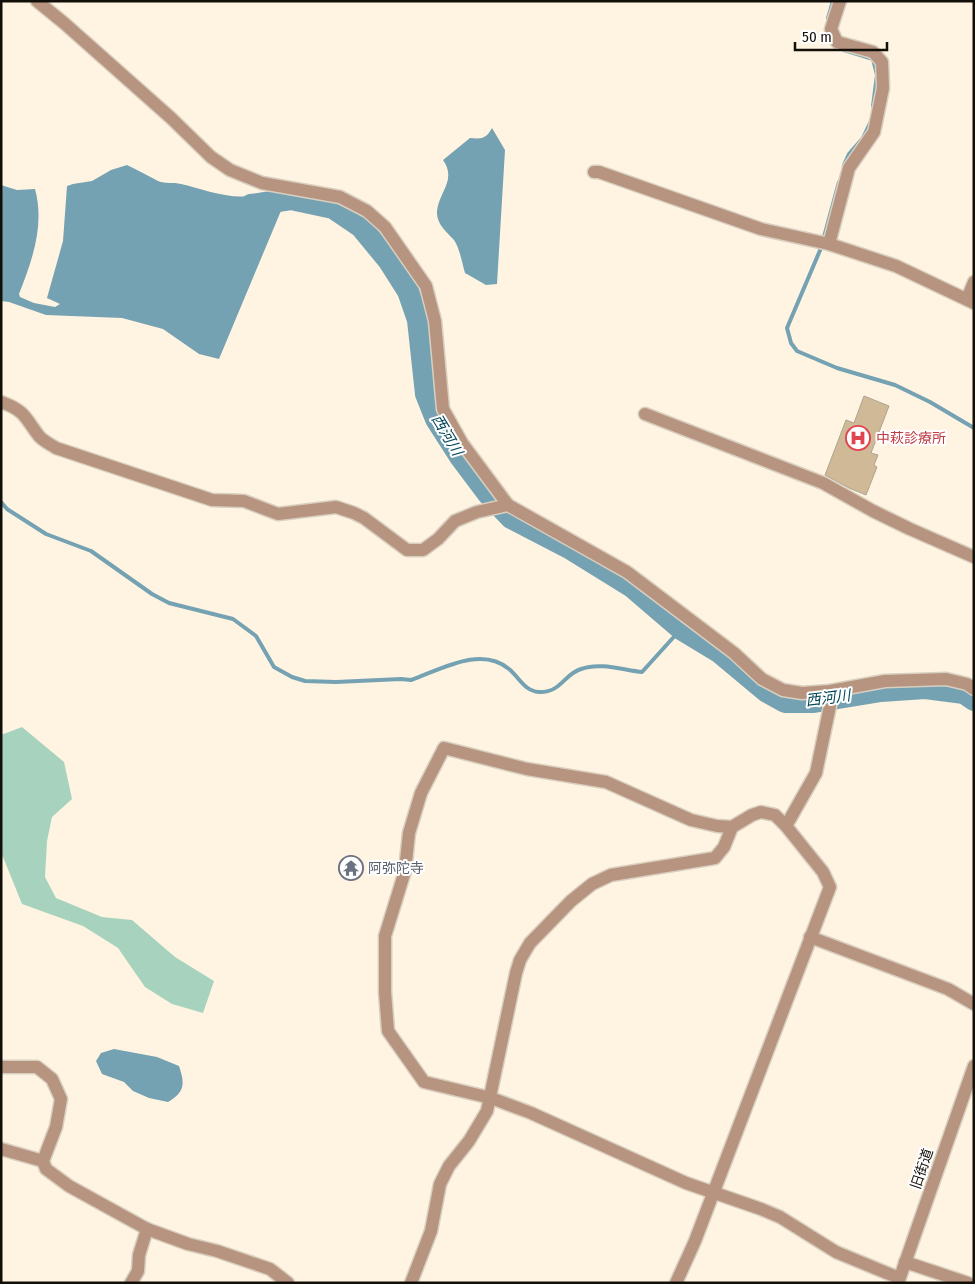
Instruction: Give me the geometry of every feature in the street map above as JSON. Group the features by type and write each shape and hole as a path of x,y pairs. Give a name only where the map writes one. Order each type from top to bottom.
{"street":[{"path":"37,1 157,105 211,157 230,170 262,183 340,197 367,210 385,227 426,286 436,321 443,409 462,443 503,506 627,572 734,653 762,680 783,690 830,697 885,681 946,679 967,684 974,688"},
{"path":"828,243 849,168 874,132 883,88 882,62 873,52 837,42 831,29 840,1"},
{"path":"594,172 599,172 761,229 828,243 896,266 970,301 974,282"},
{"path":"1,402 14,406 29,420 40,437 56,448 212,500 244,501 278,514 336,507 354,512 407,550 423,550 438,539 456,521 477,512 503,506"},
{"path":"645,414 823,483 910,530 974,557"},
{"path":"786,826 816,774 830,697"},
{"path":"676,1283 695,1241 713,1193 810,937 830,887 824,872 775,815 761,812 732,827 718,826 691,820 606,782 527,769 444,748 418,800 409,832 406,871 385,936 385,992 388,1031 424,1082 490,1098 531,1113 686,1183 713,1193 768,1212 780,1217 836,1252 899,1280"},
{"path":"410,1283 431,1231 440,1184 449,1166 469,1141 487,1111 516,972 520,960 530,943 570,901 592,884 611,875 715,858 724,847 732,827"},
{"path":"810,937 948,989 974,1004"},
{"name":"旧街道","path":"899,1280 974,1066"},
{"path":"1,1067 36,1067 52,1079 61,1099 56,1127 43,1161 46,1169 68,1186 147,1229 188,1244 218,1250 270,1269 288,1283"},
{"path":"1,1149 43,1161"},
{"path":"131,1283 138,1271 139,1255 147,1229"},
{"path":"905,1262 968,1283"}],"green space":[{"path":"22,727 64,762 72,799 52,817 47,841 45,877 56,898 102,917 132,920 175,957 214,981 203,1013 172,1004 145,987 118,948 83,926 22,904 1,852 1,735"}],"water":[{"path":"492,128 505,150 497,284 486,285 465,273 456,244 440,224 437,211 448,180 447,167 443,160 470,138 483,138"},
{"path":"127,165 161,182 181,184 231,196 251,196 260,193 280,200 283,206 219,359 199,354 163,329 122,318 46,315 1,301 1,185 17,190 35,189 39,216 36,243 19,294 20,297 34,303 55,307 60,304 47,298 63,241 67,186 92,181 111,170"},
{"path":"114,1049 157,1057 179,1066 183,1083 181,1091 168,1102 149,1098 133,1091 124,1082 102,1074 96,1061 101,1053"}],"building":[{"name":"中萩診療所","path":"864,396 889,406 871,453 878,455 874,465 877,467 866,495 825,475 846,420 854,423"}],"waterway":[{"path":"828,18 833,1"},
{"path":"826,30 827,39 834,44"},
{"path":"844,50 873,59 877,75 873,106"},
{"path":"844,165 849,154 863,138 870,123"},
{"path":"839,182 821,248 787,328 791,343 797,351 837,368 895,385 930,402 974,428"},
{"name":"西河川","path":"251,205 291,199 333,208 361,227 389,261 408,291 418,320 426,394 436,419 461,458 488,494 511,518 569,548 632,587 681,629 719,652 767,692 785,702 814,702 881,691 925,688 964,693 974,700"},
{"path":"1,502 7,509 46,534 91,551 152,594 169,603 233,619 256,636 274,667 292,677 305,681 411,680 460,662 486,659 498,662 509,669 529,689 546,692 552,690 575,671 588,667 604,666 642,672 681,629"}],"place":[{"name":"中萩診療所","path":"858,438"},
{"name":"阿弥陀寺","path":"351,868"}]}
